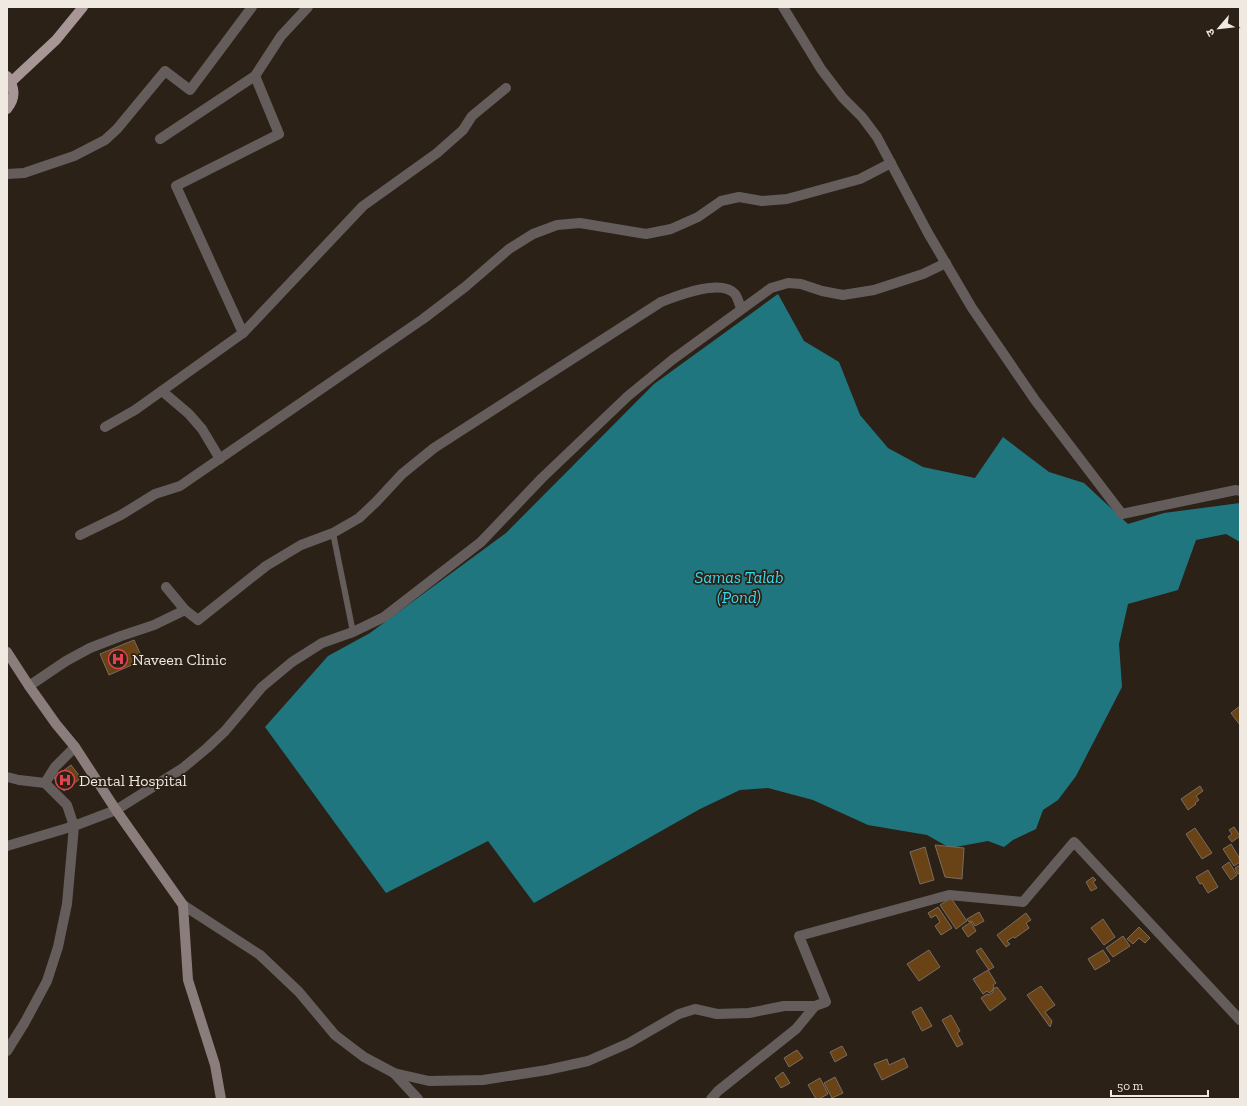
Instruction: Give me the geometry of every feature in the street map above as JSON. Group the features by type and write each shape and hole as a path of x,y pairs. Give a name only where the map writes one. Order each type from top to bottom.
{"main road":[{"path":"7,109 14,96 14,88 9,79 56,40 83,7"}],"street":[{"path":"7,174 24,173 74,156 105,140 117,129 165,72 190,90 252,7"},
{"path":"160,139 255,76 281,36 308,7"},
{"path":"783,7 821,68 843,98 862,117 874,132 928,233 972,308 1035,400 1122,514 1240,490"},
{"path":"243,333 176,186 279,134 255,76"},
{"path":"105,427 135,410 243,333 363,206 437,153 463,130 472,116 506,88"},
{"path":"80,535 121,515 155,494 180,486 423,319 465,287 509,249 533,234 557,225 580,223 646,234 671,229 692,220 721,201 739,197 762,201 787,199 860,179 891,163"},
{"path":"7,846 74,826 116,810 184,768 225,731 262,687 292,662 322,643 353,632 384,617 438,576 481,542 542,478 628,396 672,360 741,308 771,288 788,283 801,284 822,291 843,295 874,290 923,274 946,263"},
{"path":"166,587 185,610 198,620 266,566 301,545 333,533 359,518 402,474 434,448 661,302 686,292 709,288 726,289 734,294 741,308"},
{"path":"162,391 189,414 202,430 220,459"},
{"path":"29,686 66,661 90,648 154,625 185,610"},
{"path":"7,652 56,724 75,747 116,810 183,905 260,955 299,992 335,1035 364,1057 394,1073 429,1081 483,1080 547,1070 588,1061 629,1043 679,1014 695,1009 717,1014 725,1014 749,1013 784,1006 815,1006 826,1002 800,936 949,895 1023,902 1074,842 1240,1020"},
{"path":"45,783 55,767 75,747"},
{"path":"7,777 18,780 45,783 66,805 74,826 68,904 58,947 47,981 7,1052"},
{"path":"183,905 188,980 215,1065 221,1099"},
{"path":"710,1099 796,1029 815,1006"},
{"path":"394,1073 418,1099"}],"lane":[{"path":"333,533 353,632"}],"water":[{"name":"Samas Talab (Pond)","path":"778,294 804,341 839,362 860,415 888,448 923,467 975,478 1003,437 1049,472 1084,483 1128,524 1164,513 1240,503 1240,542 1226,534 1196,540 1178,590 1128,604 1119,644 1122,687 1076,776 1058,800 1043,810 1036,829 1013,840 1004,847 988,841 950,848 927,835 868,825 813,800 768,788 740,790 700,809 534,903 488,841 386,893 265,727 328,656 370,633 506,533 654,384"}],"building":[{"path":"134,640 143,660 109,675 100,654"},
{"path":"1240,706 1240,725 1231,713"},
{"path":"71,765 81,778 64,791 54,778"},
{"path":"1200,786 1203,791 1196,796 1199,800 1188,810 1181,799"},
{"path":"1234,827 1240,836 1232,842 1228,837 1232,834 1229,830"},
{"path":"1195,828 1212,853 1202,859 1186,834"},
{"path":"1231,844 1240,859 1240,862 1234,866 1223,849"},
{"path":"935,845 964,848 962,879 945,877"},
{"path":"925,847 934,880 920,884 910,852"},
{"path":"1229,862 1237,875 1231,880 1222,867"},
{"path":"1240,865 1240,873 1238,874 1235,868"},
{"path":"1208,870 1218,887 1208,893 1196,877"},
{"path":"1093,877 1096,880 1093,882 1097,888 1091,891 1086,882"},
{"path":"951,898 967,921 956,929 940,905"},
{"path":"938,907 952,928 941,935 935,926 940,922 936,915 931,918 928,913"},
{"path":"979,912 984,921 975,926 972,921 969,922 967,919"},
{"path":"1026,913 1031,920 1026,923 1029,928 1015,938 1013,937 1007,941 1010,944 1006,947 997,935"},
{"path":"1103,919 1115,937 1104,945 1091,928"},
{"path":"971,922 976,931 968,937 962,928"},
{"path":"1139,927 1150,938 1145,943 1139,938 1133,944 1127,939"},
{"path":"1123,936 1130,946 1113,957 1106,948"},
{"path":"981,948 994,967 989,970 976,951"},
{"path":"929,950 940,967 919,981 907,964"},
{"path":"1103,950 1110,961 1095,970 1088,959"},
{"path":"988,970 996,983 993,985 994,987 992,991 989,993 987,991 983,994 973,979"},
{"path":"1041,986 1055,1005 1045,1012 1052,1021 1050,1027 1027,995"},
{"path":"997,987 1006,999 990,1011 981,998 987,994 989,995 993,992 993,989"},
{"path":"921,1007 932,1026 922,1031 912,1012"},
{"path":"951,1015 960,1031 957,1033 963,1044 957,1047 942,1020"},
{"path":"842,1046 847,1055 835,1062 830,1052"},
{"path":"797,1050 803,1058 789,1067 784,1058"},
{"path":"904,1058 908,1067 882,1080 874,1064 887,1059 889,1065"},
{"path":"783,1072 790,1083 781,1088 775,1078"},
{"path":"835,1077 843,1093 832,1098 824,1083"},
{"path":"820,1078 828,1094 816,1099 808,1085"}],"place":[{"name":"Naveen Clinic","path":"118,659"},
{"name":"Dental Hospital","path":"65,780"}]}
